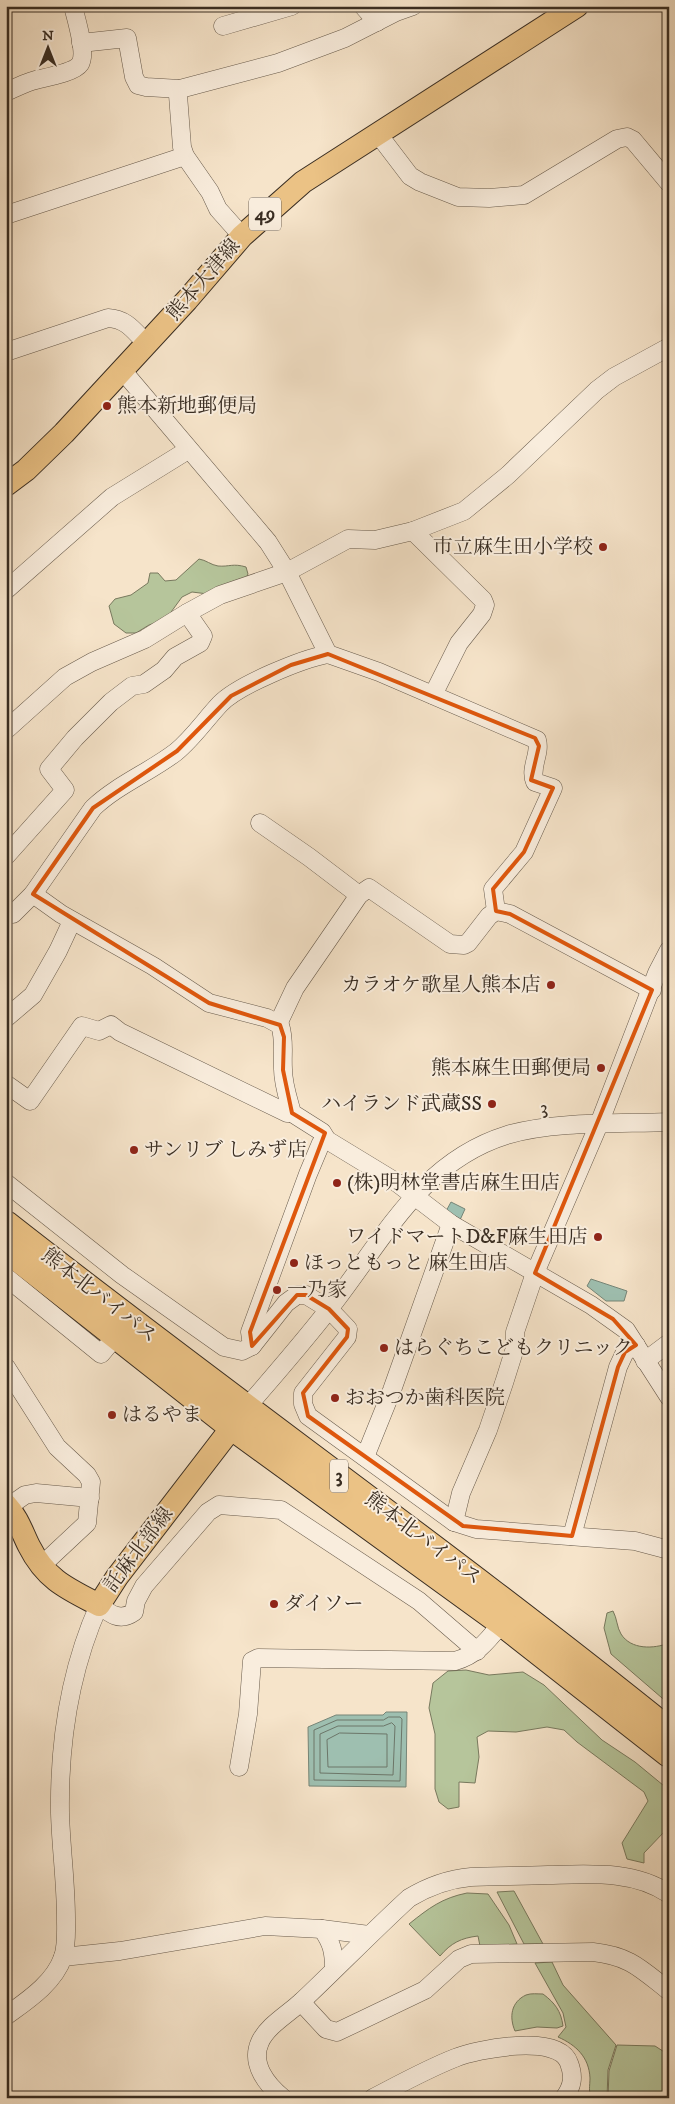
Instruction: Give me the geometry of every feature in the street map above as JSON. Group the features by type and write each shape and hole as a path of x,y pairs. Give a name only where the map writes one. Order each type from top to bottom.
{"highway":[{"name":"熊本北バイパス","path":"6,1224 199,1373 240,1417 669,1754"},
{"name":"熊本北バイパス","path":"6,1249 116,1336 458,1564 669,1731"}],"main road":[{"name":"熊本大津線","path":"6,485 26,470 64,433 147,344 242,236 303,182 577,6"},
{"name":"託麻北部線","path":"7,1506 22,1527 29,1546 41,1566 56,1582 99,1605 117,1577 240,1417"}],"street":[{"path":"6,92 79,66 82,58 81,43 73,6"},
{"path":"223,26 292,6"},
{"path":"363,6 378,22"},
{"path":"81,43 127,38 134,77 138,84 146,87 180,89 278,63 345,38 396,12 413,6"},
{"path":"180,89 178,104 182,147 185,156 210,192 218,209 242,236"},
{"path":"378,134 410,176 438,191 458,196 504,198 524,195 617,139 627,137 632,140 669,183"},
{"path":"6,215 185,156"},
{"path":"6,352 108,318 120,318 147,344"},
{"path":"6,730 65,677 92,662 145,639 220,595 287,572 348,539 375,540 414,531 464,511 508,475 596,390 614,377 669,347"},
{"path":"122,370 268,542 287,572 328,654"},
{"path":"6,590 112,497 188,450"},
{"path":"414,531 483,600 485,605 482,614 459,643 433,695"},
{"path":"6,856 66,790 49,769 75,738 111,702 132,686 144,684 164,670 175,657 200,644 202,636 187,613"},
{"path":"6,914 13,914 33,894 93,808 103,798 177,751 222,703 231,696 291,665 328,654 379,672 535,738 539,746 532,775 535,782 553,788 524,852 493,889 496,911"},
{"path":"260,823 309,857 359,896"},
{"path":"278,1024 295,988 359,896 369,888 450,944 464,945 468,943 489,916 496,911 510,914 652,990"},
{"path":"33,894 72,921 153,966 209,1003 225,1009 267,1018 280,1025 284,1037 282,1070 292,1112 322,1132 327,1140 396,1182 451,1224 612,1319 626,1330 669,1397"},
{"path":"6,1018 33,994 58,951 72,921"},
{"path":"454,1522 461,1494 488,1430 516,1348 515,1332 534,1273 599,1124 669,950"},
{"path":"6,1084 30,1101 82,1026 99,1031 111,1025 120,1032 287,1113 292,1112"},
{"name":"3","path":"240,1417 329,1309 397,1216 432,1177 454,1160 507,1135 551,1127 669,1122"},
{"path":"252,1346 250,1332 321,1143 327,1140"},
{"path":"6,1183 122,1274 224,1347 242,1351 252,1346 286,1303 297,1296 306,1295 329,1309 348,1329 347,1337 303,1393 303,1404 308,1416 454,1522 476,1529 634,1541 669,1550"},
{"path":"365,1457 392,1390 451,1224"},
{"path":"6,1276 101,1354 116,1336"},
{"path":"645,1360 669,1343"},
{"path":"572,1536 618,1367 625,1352 636,1344"},
{"path":"6,1367 57,1447 87,1475 91,1482 87,1523 41,1566"},
{"path":"7,1506 25,1495 36,1493 90,1498"},
{"path":"6,2016 34,1995 52,1977 63,1957 66,1929 66,1883 60,1813 63,1750 69,1699 86,1634 99,1605 114,1617 128,1617 134,1612 136,1601 144,1586 208,1512 219,1505 281,1510 419,1602 477,1651"},
{"path":"239,1767 248,1714 252,1661 258,1658 456,1662 477,1651 502,1624"},
{"path":"283,2098 259,2071 256,2057 260,2042 268,2030 409,1898 423,1890 452,1879 471,1877 599,1874 636,1880 669,1894"},
{"path":"63,1957 120,1951 265,1926 322,1929 369,1935"},
{"path":"322,1929 330,1940 334,1952 334,1969"},
{"path":"300,2002 326,2029 337,2032 425,1990 459,1959 471,1954 593,1952 608,1954 625,1958 669,1992"},
{"path":"373,2098 456,2057 482,2050 518,2046 547,2046 559,2051 569,2060 573,2078 570,2090 564,2098"}],"highlighted area":[{"path":"328,654 535,738 539,746 531,780 553,788 524,852 493,889 496,911 510,914 652,990 535,1273 613,1319 636,1345 625,1352 618,1367 572,1536 463,1526 308,1416 303,1393 347,1337 348,1329 329,1309 306,1295 297,1295 252,1346 250,1332 325,1133 292,1113 283,1070 284,1037 280,1025 209,1003 33,894 93,808 177,751 231,696 291,665"}],"shaded area":[{"path":"199,559 218,566 238,565 246,567 248,574 245,580 208,594 192,592 182,597 166,619 149,625 136,633 126,633 114,624 109,606 115,599 131,595 148,583 150,573 158,573 165,581 176,580"},
{"path":"613,1611 621,1634 631,1643 650,1647 669,1643 669,1704 611,1654 604,1628 607,1613"},
{"path":"466,1670 489,1675 523,1672 544,1685 602,1740 635,1762 669,1790 669,1834 664,1832 644,1853 644,1863 627,1859 622,1843 648,1801 644,1792 577,1742 564,1730 547,1727 516,1732 488,1731 477,1737 479,1757 475,1783 459,1782 459,1807 448,1809 439,1802 435,1789 435,1734 429,1708 433,1683 448,1671"},
{"path":"514,1891 543,1944 524,1944 497,1892"},
{"path":"467,1893 488,1894 509,1925 517,1944 480,1946 478,1936 452,1944 440,1956 409,1924 436,1904"},
{"path":"552,1962 563,1985 616,2045 608,2070 607,2098 592,2098 589,2071 584,2058 576,2048 558,2037 566,2027 563,2013 535,1963"},
{"path":"528,1994 543,1994 557,2008 563,2026 557,2028 537,2027 515,2031 512,2015 517,2002"},
{"path":"617,2045 655,2046 669,2055 669,2098 608,2098 609,2071"}],"water":[{"path":"451,1202 465,1209 460,1220 445,1213"},
{"path":"591,1279 627,1291 624,1301 606,1301 587,1286"},
{"path":"386,1712 407,1712 406,1787 309,1786 308,1727 336,1715 383,1715"}],"place":[{"name":"熊本新地郵便局","path":"107,406"},
{"name":"市立麻生田小学校","path":"603,547"},
{"name":"カラオケ歌星人熊本店","path":"551,985"},
{"name":"熊本麻生田郵便局","path":"601,1068"},
{"name":"ハイランド武蔵SS","path":"492,1104"},
{"name":"サンリブ しみず店","path":"134,1150"},
{"name":"(株)明林堂書店麻生田店","path":"337,1183"},
{"name":"ワイドマートD&F麻生田店","path":"598,1237"},
{"name":"ほっともっと 麻生田店","path":"294,1263"},
{"name":"一乃家","path":"277,1290"},
{"name":"はらぐちこどもクリニック","path":"384,1348"},
{"name":"おおつか歯科医院","path":"335,1398"},
{"name":"はるやま","path":"112,1415"},
{"name":"ダイソー","path":"274,1604"}]}
